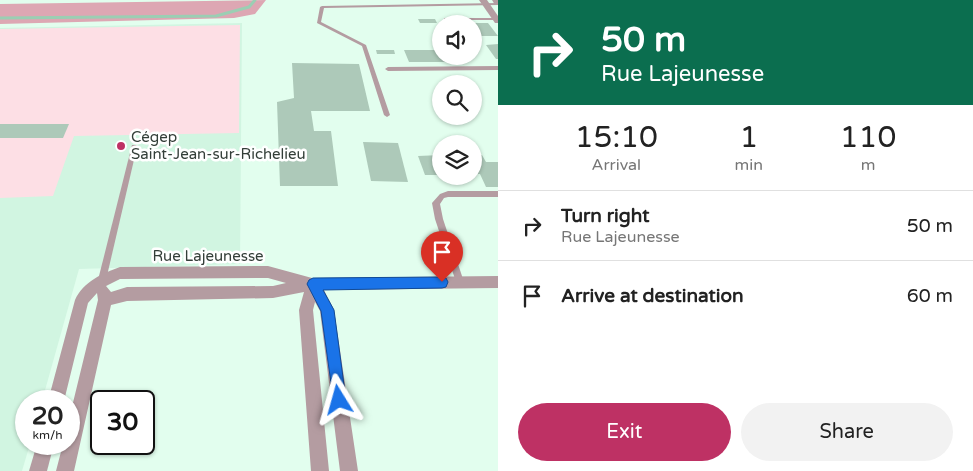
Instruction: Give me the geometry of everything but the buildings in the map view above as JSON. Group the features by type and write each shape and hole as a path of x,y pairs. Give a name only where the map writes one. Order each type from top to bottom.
{"street":[{"path":"484,2 497,20"},
{"name":"Rue Lajeunesse","path":"102,280 120,273 268,272 313,284"},
{"path":"65,471 105,300 102,280"},
{"path":"59,390 82,300 102,280"},
{"name":"Rue Lajeunesse","path":"105,300 127,294 274,292 313,284 498,282"},
{"path":"313,284 306,310 320,471"},
{"path":"313,284 327,310 349,471"},
{"path":"38,471 42,455"}],"lane":[{"path":"387,115 364,45 319,23 322,7 497,2"},
{"path":"482,20 497,20"},
{"path":"388,69 498,68"},
{"path":"102,280 134,147"},
{"path":"460,282 439,219 436,203 442,196 448,194 498,194"}],"shaded area":[{"path":"266,0 255,14 234,18 0,24 0,4"},
{"name":"Cégep Saint-Jean-sur-Richelieu","path":"242,23 240,264 79,269 45,390 15,390 15,455 27,455 22,471 0,471 0,28"},
{"path":"240,25 239,133 74,136 53,196 0,198 0,29"}],"waterway":[{"path":"0,18 216,16 249,7 255,0"}],"place":[{"name":"Cégep Saint-Jean-sur-Richelieu","path":"121,146"}],"route":[{"path":"339,400 327,310 313,284 442,282"}]}
